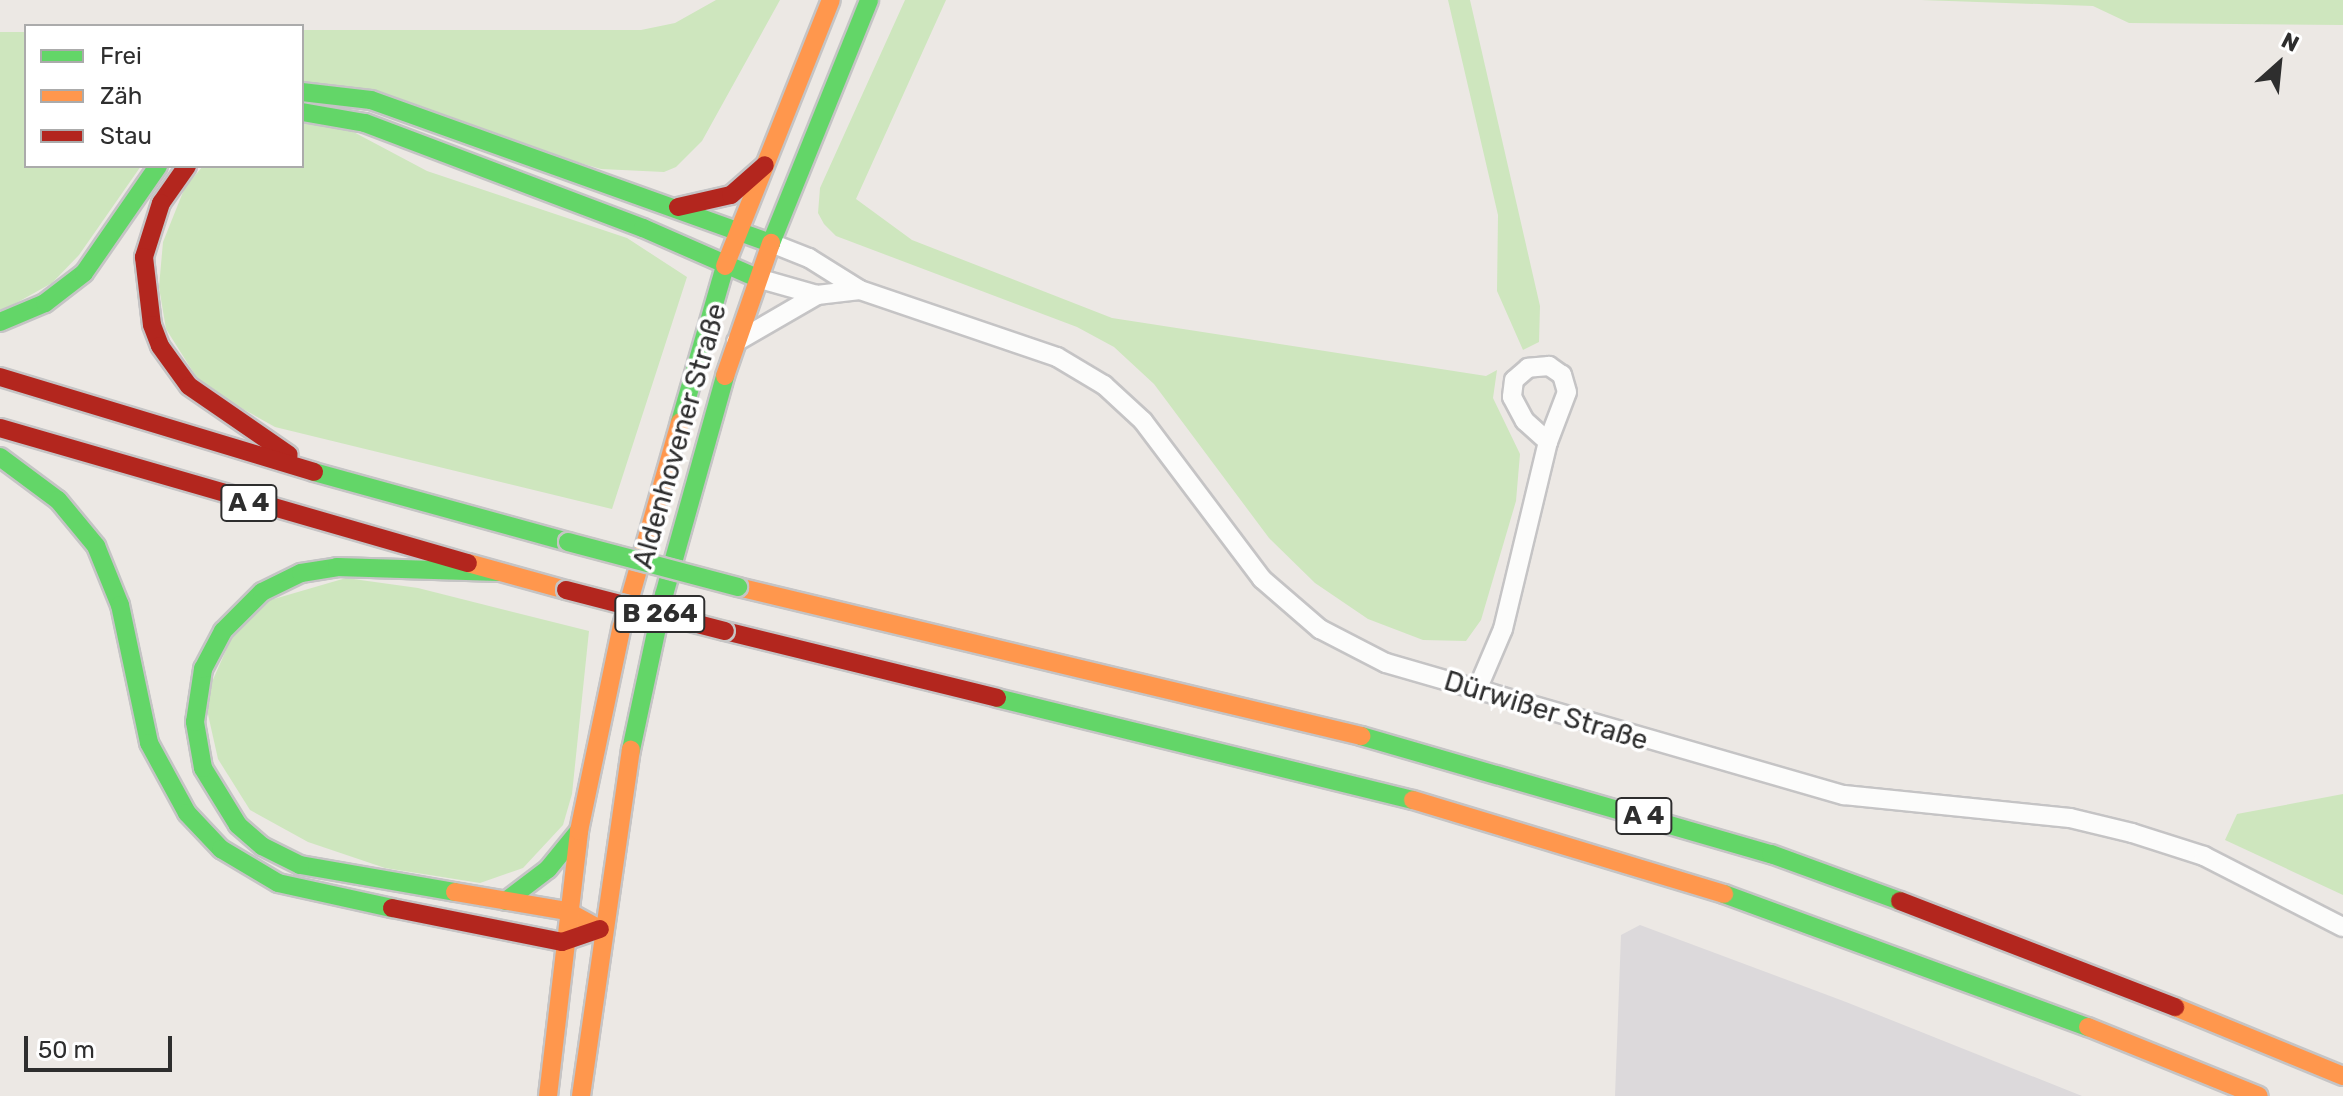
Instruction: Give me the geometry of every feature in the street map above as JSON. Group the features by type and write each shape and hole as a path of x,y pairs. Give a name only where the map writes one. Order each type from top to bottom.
{"main road":[{"name":"Aldenhovener Straße","path":"548,1096 562,942 579,831 622,626 725,266 831,0"},
{"name":"Aldenhovener Straße","path":"581,1096 600,929 621,798 664,595 734,344 757,278 869,0"},
{"path":"304,92 371,100 771,243"},
{"path":"304,112 365,123 643,228 757,278"},
{"path":"674,207 718,201 765,165"},
{"path":"0,322 45,303 84,273 157,168"},
{"path":"186,168 161,203 144,257 147,303 160,346 208,403 318,474"},
{"name":"A 4","path":"0,377 318,474 738,587 1442,755 1771,854 2053,957 2343,1076"},
{"name":"A 4","path":"0,428 205,491 566,590 1439,807 1752,903 2024,1001 2259,1096"},
{"path":"0,457 58,500 96,546 120,605 149,743 179,803 221,849 296,890 562,942 600,929"},
{"path":"499,572 355,566 287,578 249,601 218,638 200,680 195,722 203,768 216,796 250,836 280,856 337,874 567,911 600,929"},
{"path":"506,901 548,869 579,831"}],"street":[{"name":"Dürwißer Straße","path":"771,243 809,258 860,290 1079,368 1143,421 1255,570 1287,604 1353,648 1477,690 1844,795 2070,818 2132,833 2204,856 2343,927"},
{"name":"Dürwißer Straße","path":"757,278 817,295 860,290"},
{"name":"Dürwißer Straße","path":"734,344 817,295"},
{"path":"1477,690 1503,629 1548,442"}],"shaded area":[{"path":"1640,925 1846,1002 2082,1096 1615,1096 1621,935"}],"green space":[{"path":"716,0 780,0 702,141 676,167 664,172 601,169 304,84 304,30 641,30 675,23"},
{"path":"905,0 946,0 856,199 912,240 1112,318 1486,376 1497,370 1493,398 1520,454 1516,501 1481,620 1466,641 1423,640 1368,619 1315,583 1269,538 1154,384 1114,347 1077,327 836,236 824,224 818,213 820,188"},
{"path":"1448,0 1470,0 1540,306 1539,342 1523,350 1497,291 1498,215"},
{"path":"1921,0 2343,0 2343,25 2129,23 2093,6"},
{"path":"0,32 24,32 24,168 140,168 79,255 52,283 0,312"},
{"path":"331,120 427,171 627,238 687,277 612,509 275,427 202,386 166,329 159,287 163,242 185,187 201,168 304,168 304,122"},
{"path":"346,578 418,588 589,631 572,794 563,825 523,868 480,883 385,868 308,842 250,810 218,759 207,710 211,684 235,630 267,601"},
{"path":"2343,794 2343,895 2225,840 2237,814"}],"traffic: fast":[{"path":"771,243 869,0"},
{"path":"304,92 371,100 771,243"},
{"path":"304,112 365,123 643,228 757,278"},
{"path":"0,322 45,303 84,273 157,168"},
{"path":"680,422 725,266"},
{"path":"631,750 664,595 725,376"},
{"path":"0,457 58,500 96,546 120,605 149,743 187,813 221,849 278,883 392,908"},
{"path":"314,472 568,542"},
{"path":"568,542 738,587"},
{"path":"455,892 300,865 262,846 238,825 203,768 195,722 203,669 223,631 262,592 301,573 337,567 499,572"},
{"path":"997,698 1413,800"},
{"path":"1361,736 1771,854 1900,901"},
{"path":"506,901 548,869 579,831"},
{"path":"1724,894 2088,1027"}],"traffic: slow":[{"path":"725,266 831,0"},
{"path":"725,376 771,243"},
{"path":"548,1096 579,831 622,626 680,422"},
{"path":"468,563 566,590"},
{"path":"738,587 1361,736"},
{"path":"581,1096 631,750"},
{"path":"1413,800 1724,894"},
{"path":"455,892 567,911 600,929"},
{"path":"2175,1007 2343,1076"},
{"path":"2088,1027 2259,1096"}],"traffic: jam":[{"path":"678,207 731,195 765,165"},
{"path":"186,168 161,203 144,257 152,325 160,346 189,386 289,455"},
{"path":"0,377 314,472"},
{"path":"0,428 468,563"},
{"path":"566,590 725,631"},
{"path":"725,631 997,698"},
{"path":"1900,901 2175,1007"},
{"path":"392,908 562,942 600,929"}]}
